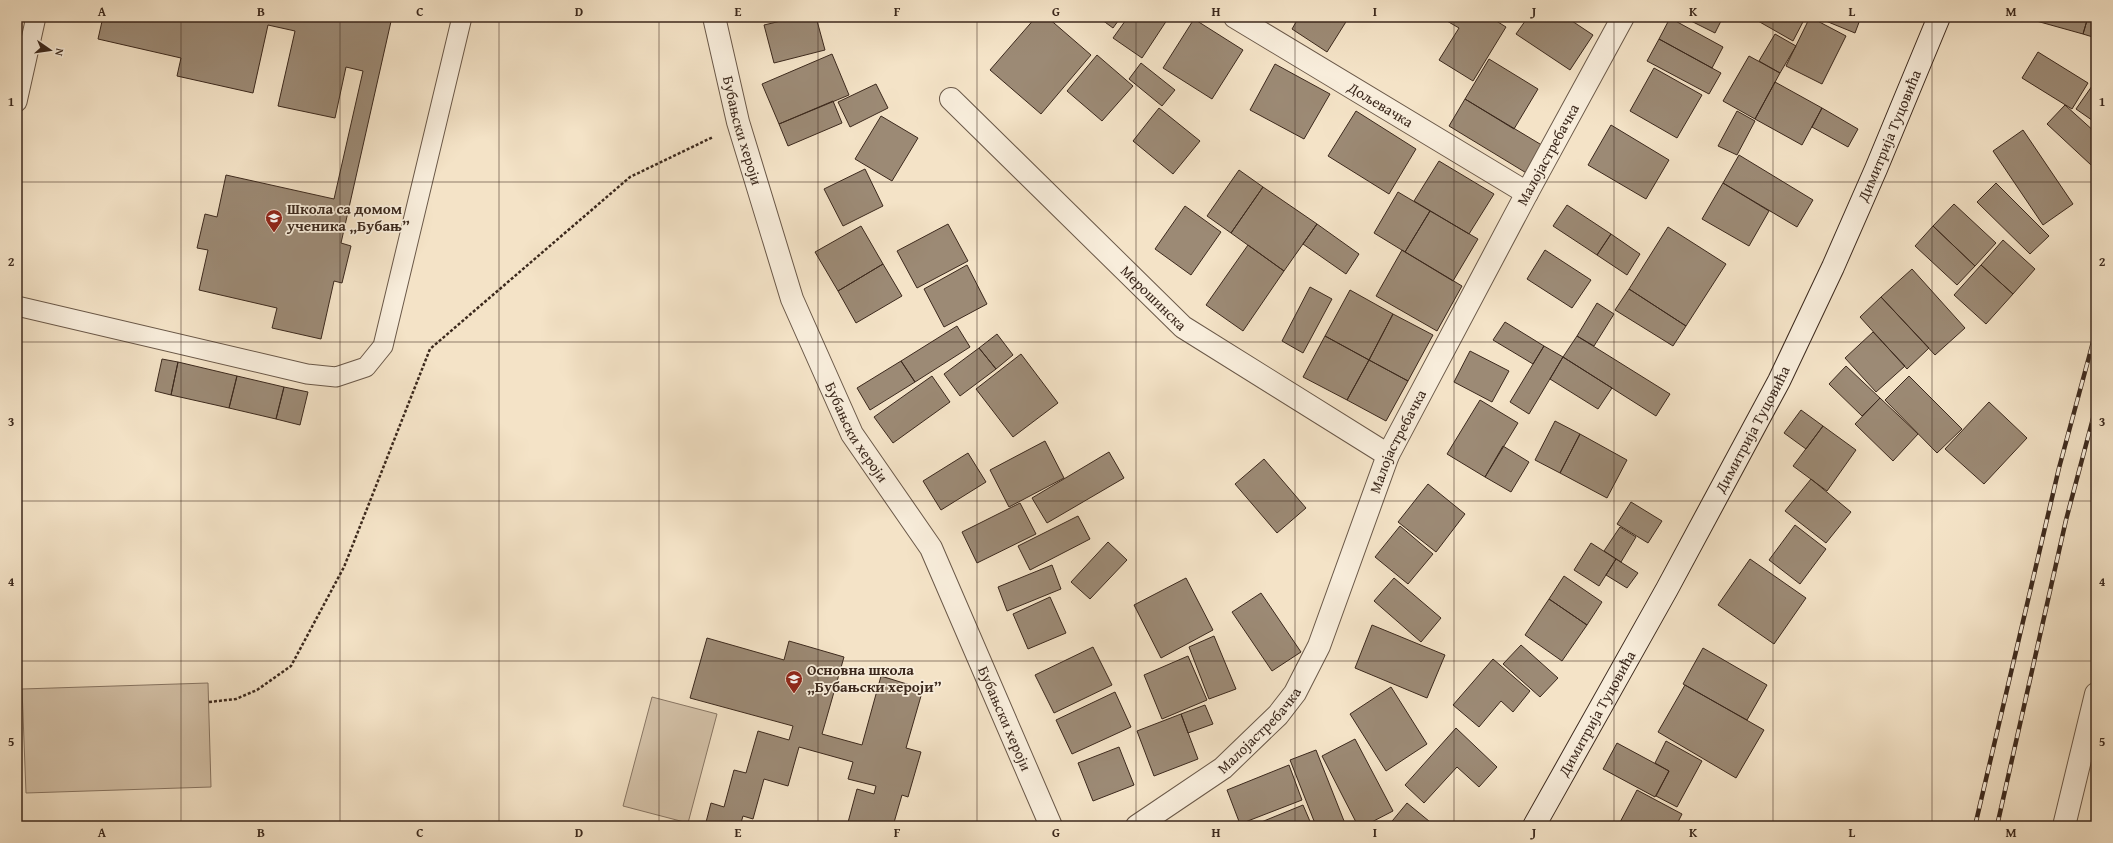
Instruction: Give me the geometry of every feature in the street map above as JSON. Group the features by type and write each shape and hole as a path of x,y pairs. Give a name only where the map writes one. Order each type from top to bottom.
{"street":[{"name":"Бубањски хероји","path":"714,17 738,122 792,299 852,434 931,548 1052,826"},
{"name":"Дољевачка","path":"1235,17 1527,193"},
{"name":"Малојастребачка","path":"1137,826 1223,768 1278,715 1295,693 1319,646 1388,455 1527,193 1623,17"},
{"name":"Димитрија Туцовића","path":"1534,826 1667,589 1779,381 1833,267 1876,169 1939,17"},
{"name":"Мерошинска","path":"951,99 1183,327 1388,455"},
{"path":"2064,826 2096,694"}],"lane":[{"path":"17,102 36,17"},
{"path":"17,306 307,374 336,377 366,367 384,346 462,17"}],"path":[{"path":"209,702 236,699 257,690 291,666 344,567 430,349 630,177 701,143 738,122"}],"shaded area":[{"path":"208,683 211,787 26,793 22,689"},
{"path":"652,697 717,714 688,823 623,806"}],"building":[{"path":"103,17 392,17 341,243 351,246 342,283 334,281 321,339 272,328 277,308 199,290 208,250 197,248 205,214 217,217 226,175 334,199 363,71 346,67 335,118 278,106 295,31 268,25 253,93 177,76 181,58 98,39"},
{"path":"798,17 816,17 825,50 774,63 764,25"},
{"path":"1036,17 1047,17 1091,55 1041,114 990,70"},
{"path":"1098,17 1121,17 1113,28"},
{"path":"1128,17 1169,17 1142,58 1113,38"},
{"path":"1299,17 1349,17 1327,52 1292,29"},
{"path":"1440,17 1490,17 1506,27 1473,81 1439,60 1459,28"},
{"path":"1528,17 1566,17 1593,35 1570,70 1516,34"},
{"path":"1683,17 1723,17 1715,33"},
{"path":"1751,17 1803,17 1805,18 1793,41"},
{"path":"1810,17 1846,36 1822,84 1786,66"},
{"path":"1816,17 1861,17 1855,33"},
{"path":"2022,17 2088,17 2083,34"},
{"path":"2088,17 2096,17 2096,38 2083,34"},
{"path":"1670,18 1723,47 1712,68 1659,39"},
{"path":"1194,19 1243,50 1212,99 1163,68"},
{"path":"1775,34 1796,46 1780,73 1759,61"},
{"path":"1659,39 1721,73 1709,94 1647,61"},
{"path":"2038,52 2088,83 2072,109 2022,78"},
{"path":"832,54 849,95 779,124 762,84"},
{"path":"1097,55 1133,86 1102,121 1067,91"},
{"path":"1749,56 1780,73 1755,119 1723,101"},
{"path":"1489,59 1538,89 1514,129 1465,99"},
{"path":"1141,63 1175,90 1162,106 1129,79"},
{"path":"1275,64 1330,94 1304,139 1250,110"},
{"path":"1654,68 1702,95 1677,138 1630,111"},
{"path":"1775,82 1822,108 1802,145 1755,119"},
{"path":"876,84 888,108 850,127 838,102"},
{"path":"2092,86 2096,89 2096,123 2076,109"},
{"path":"1465,99 1545,147 1528,174 1449,126"},
{"path":"833,101 842,123 788,146 779,124"},
{"path":"2065,105 2096,133 2096,159 2091,165 2047,124"},
{"path":"1159,108 1200,141 1173,174 1133,141"},
{"path":"1822,108 1858,129 1848,147 1812,127"},
{"path":"1356,111 1416,149 1389,194 1328,156"},
{"path":"1737,111 1755,121 1737,155 1718,146"},
{"path":"881,116 918,138 892,181 855,159"},
{"path":"1611,125 1669,160 1646,199 1588,165"},
{"path":"2023,130 2073,204 2043,225 1993,151"},
{"path":"1739,155 1813,200 1797,227 1723,183"},
{"path":"1439,161 1494,194 1469,234 1414,201"},
{"path":"865,169 883,206 843,226 824,189"},
{"path":"1239,170 1263,187 1231,233 1207,216"},
{"path":"1723,183 1769,211 1749,246 1702,219"},
{"path":"1996,183 2049,236 2030,254 1977,202"},
{"path":"1263,187 1317,224 1284,271 1231,233"},
{"path":"1398,192 1430,211 1405,252 1374,233"},
{"path":"1954,204 1996,243 1975,266 1933,226"},
{"path":"1567,205 1611,234 1597,255 1553,226"},
{"path":"1185,206 1221,232 1191,275 1155,249"},
{"path":"1430,211 1478,239 1453,281 1405,252"},
{"path":"948,224 968,261 917,288 897,251"},
{"path":"1317,224 1359,254 1346,274 1303,244"},
{"path":"861,226 883,264 838,291 815,252"},
{"path":"1933,226 1975,266 1957,285 1915,246"},
{"path":"1668,227 1726,264 1686,326 1629,289"},
{"path":"1611,234 1640,254 1627,275 1597,255"},
{"path":"2003,240 2035,269 2013,294 1981,265"},
{"path":"1248,245 1284,271 1243,331 1206,305"},
{"path":"1402,250 1462,286 1437,331 1376,296"},
{"path":"1545,250 1591,280 1572,308 1527,279"},
{"path":"883,264 902,296 856,323 838,291"},
{"path":"967,265 987,304 944,327 924,289"},
{"path":"1981,265 2013,294 1986,324 1954,295"},
{"path":"1912,269 1965,328 1935,355 1881,297"},
{"path":"1310,287 1332,299 1303,353 1282,341"},
{"path":"1629,289 1686,326 1673,346 1615,310"},
{"path":"1350,290 1393,314 1369,360 1325,336"},
{"path":"1881,297 1929,348 1907,369 1860,317"},
{"path":"1597,303 1614,314 1594,346 1577,336"},
{"path":"1393,314 1433,335 1408,381 1369,360"},
{"path":"1505,322 1544,346 1533,364 1493,340"},
{"path":"957,326 970,347 915,382 901,361"},
{"path":"1873,332 1905,366 1876,392 1845,358"},
{"path":"997,334 1013,355 996,369 979,348"},
{"path":"1325,336 1369,360 1347,400 1303,377"},
{"path":"1577,336 1670,394 1656,416 1563,357"},
{"path":"1544,346 1563,357 1529,414 1510,402"},
{"path":"979,348 996,369 960,396 944,374"},
{"path":"1470,351 1509,371 1492,402 1454,382"},
{"path":"1021,354 1058,403 1013,437 976,389"},
{"path":"1563,357 1612,388 1598,409 1550,379"},
{"path":"162,359 178,362 171,395 155,391"},
{"path":"1369,360 1408,381 1386,421 1347,400"},
{"path":"901,361 915,382 870,410 857,388"},
{"path":"178,362 237,376 229,408 171,395"},
{"path":"1846,366 1880,398 1862,416 1829,384"},
{"path":"237,376 284,387 276,419 229,408"},
{"path":"932,376 950,402 893,443 874,417"},
{"path":"1909,376 1962,429 1937,453 1885,400"},
{"path":"284,387 308,392 300,425 276,419"},
{"path":"1880,398 1918,434 1893,461 1855,424"},
{"path":"1480,400 1518,423 1485,477 1447,454"},
{"path":"1989,402 2027,438 1984,484 1945,449"},
{"path":"1801,410 1823,426 1806,449 1784,433"},
{"path":"1555,421 1580,434 1560,473 1535,460"},
{"path":"1823,426 1856,450 1827,491 1793,466"},
{"path":"1580,434 1627,460 1607,498 1560,473"},
{"path":"1045,441 1064,478 1009,507 990,470"},
{"path":"1503,446 1529,462 1511,492 1485,477"},
{"path":"1109,452 1124,478 1047,523 1032,498"},
{"path":"968,453 986,482 941,510 923,481"},
{"path":"1264,459 1306,508 1277,533 1235,484"},
{"path":"1811,479 1851,512 1826,543 1785,511"},
{"path":"1428,484 1465,514 1436,552 1398,522"},
{"path":"1631,502 1662,521 1648,543 1617,524"},
{"path":"1020,503 1036,534 977,563 962,532"},
{"path":"1078,516 1090,539 1030,570 1018,546"},
{"path":"1795,525 1826,549 1800,584 1769,560"},
{"path":"1400,526 1433,554 1408,584 1375,557"},
{"path":"1620,527 1636,537 1621,562 1604,551"},
{"path":"1108,542 1127,560 1090,599 1071,582"},
{"path":"1591,543 1616,559 1599,586 1574,570"},
{"path":"1616,559 1638,573 1627,588 1606,575"},
{"path":"1750,559 1806,598 1774,644 1718,605"},
{"path":"1052,565 1061,589 1007,611 998,587"},
{"path":"1564,576 1602,602 1587,625 1549,599"},
{"path":"1186,578 1213,630 1161,658 1134,605"},
{"path":"1394,578 1441,618 1421,642 1374,601"},
{"path":"1261,593 1301,652 1272,671 1232,612"},
{"path":"1050,597 1066,633 1028,649 1013,614"},
{"path":"1549,599 1587,625 1562,661 1525,635"},
{"path":"1372,625 1445,655 1427,698 1355,668"},
{"path":"1214,636 1236,689 1209,699 1189,647"},
{"path":"707,638 784,660 789,641 844,657 822,734 862,745 881,676 923,689 906,748 921,752 908,797 902,795 893,826 847,826 857,789 874,794 876,786 848,779 853,762 799,747 788,786 764,779 753,819 743,816 740,826 705,826 711,803 724,807 734,770 746,773 758,731 789,740 793,726 690,698"},
{"path":"1521,645 1558,678 1540,697 1503,664"},
{"path":"1093,647 1112,685 1054,713 1035,675"},
{"path":"1703,648 1767,685 1747,720 1683,684"},
{"path":"1188,656 1207,700 1162,719 1144,675"},
{"path":"1493,659 1530,691 1513,712 1501,701 1479,727 1453,705"},
{"path":"1685,685 1764,730 1736,778 1658,732"},
{"path":"1391,687 1427,744 1386,771 1350,714"},
{"path":"1115,692 1131,727 1072,754 1056,720"},
{"path":"1205,705 1213,724 1188,733 1181,714"},
{"path":"1181,714 1198,759 1154,776 1137,731"},
{"path":"1456,728 1497,767 1479,787 1457,767 1424,803 1405,785"},
{"path":"1355,739 1393,811 1364,826 1358,826 1322,756"},
{"path":"1666,741 1702,761 1677,807 1656,796 1669,771 1655,763"},
{"path":"1617,743 1669,771 1655,797 1603,769"},
{"path":"1119,747 1134,785 1093,801 1078,763"},
{"path":"1316,750 1346,826 1316,826 1290,760"},
{"path":"1289,765 1302,800 1240,824 1227,790"},
{"path":"1637,790 1682,814 1676,826 1618,826"},
{"path":"1407,803 1435,826 1388,826"},
{"path":"1303,805 1312,826 1254,825"},
{"path":"835,822 847,826 834,826"}],"railway":[{"path":"1975,826 2059,468 2096,331"},
{"path":"1997,826 2066,520 2096,407"}],"place":[{"name":"Школа са домом ученика „Бубањ”","path":"274,233"},
{"name":"Основна школа „Бубањски хероји”","path":"794,694"}]}
